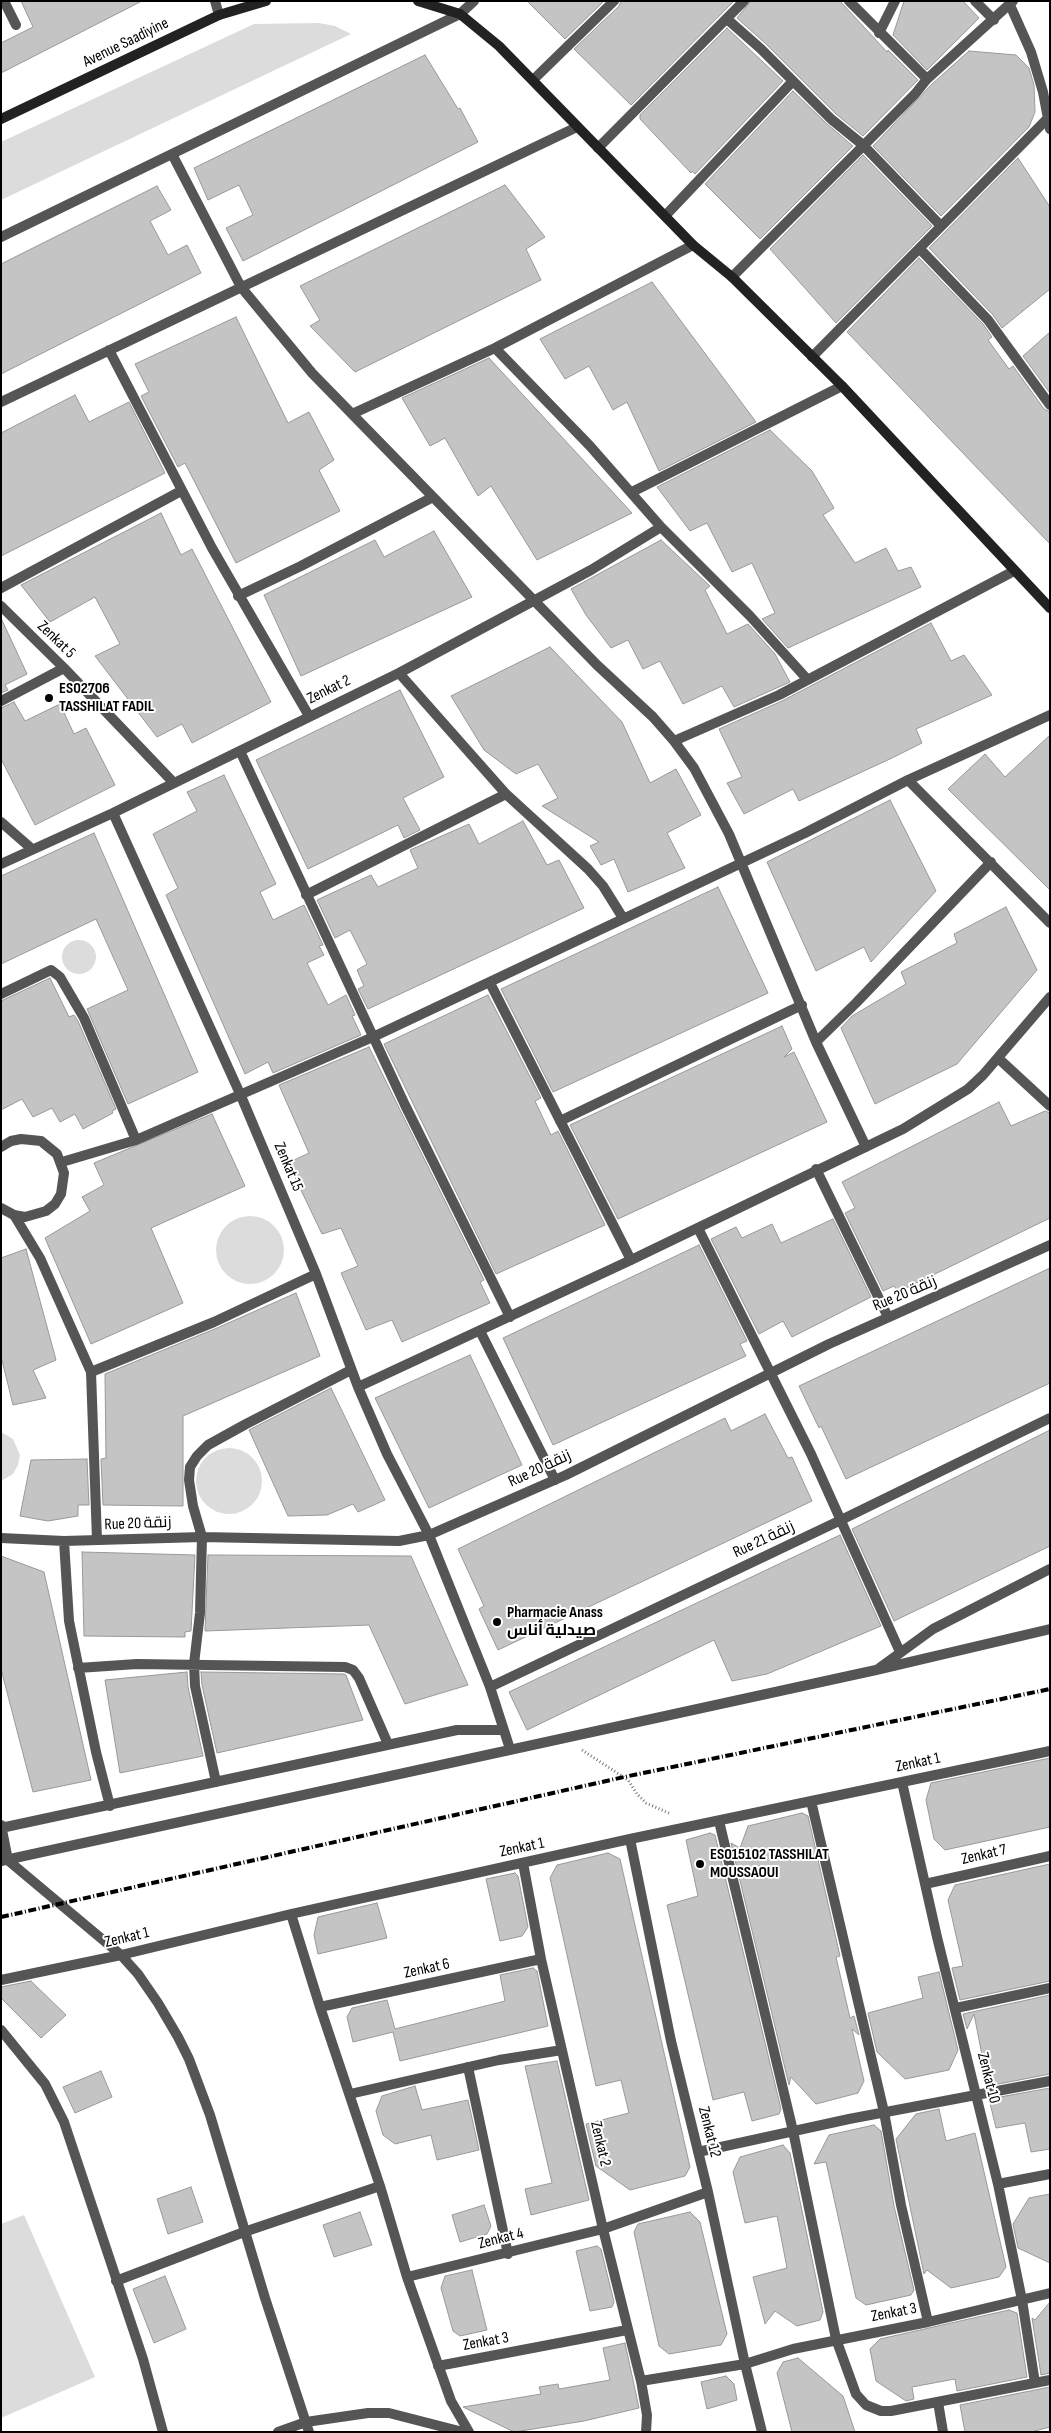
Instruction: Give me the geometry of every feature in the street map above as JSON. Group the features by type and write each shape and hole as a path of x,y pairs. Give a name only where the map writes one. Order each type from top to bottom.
{"main road":[{"name":"Avenue Saadiyine","path":"1,119 219,15 266,1"},
{"path":"422,2 460,14 499,46 693,245 732,277 842,386 1014,571 1049,606"}],"street":[{"path":"4,1 16,25"},
{"path":"215,1 219,15"},
{"path":"1,237 460,14 474,1"},
{"path":"533,80 614,1"},
{"path":"598,148 744,1"},
{"path":"849,1 927,79"},
{"path":"879,33 895,1"},
{"path":"974,1 994,20"},
{"path":"732,277 927,79 1011,3 1031,52 1043,92 1049,122 838,328 812,357"},
{"path":"727,19 761,49 831,119 864,145 941,226"},
{"path":"665,216 793,81"},
{"path":"1,402 577,127"},
{"path":"172,154 241,287 312,372 674,741 694,768 714,802 742,863 816,1042 866,1147"},
{"path":"352,414 495,348 693,245"},
{"path":"920,249 988,320 1050,405"},
{"path":"495,348 632,492 661,526 756,622 807,679"},
{"path":"109,350 181,491 238,596 309,716"},
{"path":"632,492 842,386"},
{"path":"1,588 181,491"},
{"path":"238,596 301,566 433,497"},
{"name":"Zenkat 2","path":"1,864 113,813 399,673 591,570 661,526"},
{"path":"674,741 744,712 1014,571"},
{"name":"Zenkat 5","path":"1,606 64,668 173,782"},
{"path":"1,701 64,668"},
{"path":"399,673 506,794 544,826 588,869 603,886 624,918"},
{"path":"62,1162 136,1140 373,1037 806,833 908,780 1050,715"},
{"path":"240,751 373,1037 510,1317"},
{"path":"908,780 1050,923"},
{"path":"306,895 506,794"},
{"name":"Zenkat 15","path":"113,813 241,1096 316,1274 351,1370 387,1454 429,1535 490,1687 510,1749"},
{"path":"1,822 32,849"},
{"path":"816,1042 991,862"},
{"path":"1,994 51,970 60,977 84,1018 136,1140"},
{"path":"490,983 631,1260"},
{"path":"358,1387 698,1228 816,1169 866,1147 946,1104 968,1089 998,1058 1050,998"},
{"path":"560,1122 802,1005"},
{"path":"998,1058 1050,1106"},
{"path":"1,1147 11,1141 21,1139 36,1140 49,1146 62,1162 64,1173 64,1184 54,1204 36,1215 14,1215 1,1208"},
{"path":"816,1169 888,1317"},
{"path":"14,1215 40,1258 91,1372 97,1540"},
{"path":"698,1228 841,1520 900,1652"},
{"name":"Rue 20 زنقة","path":"1,1538 64,1541 202,1537 399,1541 429,1535 555,1480 770,1372 1050,1245"},
{"path":"91,1372 214,1322 316,1274"},
{"path":"480,1331 555,1480"},
{"path":"216,1782 195,1686 194,1664 200,1614 202,1537 192,1506 189,1480 190,1467 197,1456 208,1445 351,1370"},
{"name":"Rue 21 زنقة","path":"490,1687 1050,1418"},
{"path":"64,1541 66,1591 78,1668 110,1806"},
{"path":"876,1670 932,1629 1050,1569"},
{"path":"3,1858 876,1670 1050,1629"},
{"path":"78,1668 137,1664 194,1664 329,1665 353,1670 362,1684 388,1744"},
{"path":"307,2427 244,2232 210,2115 189,2059 158,2003 138,1974 121,1955 3,1858 2,1827 110,1806 458,1730 503,1730"},
{"name":"Zenkat 1","path":"1,1980 121,1955 291,1914 630,1839 1050,1751"},
{"name":"Zenkat 10","path":"902,1782 998,2184 1022,2300 1035,2383"},
{"path":"811,1801 884,2112 901,2206 928,2322"},
{"path":"719,1821 793,2131 836,2339 852,2387 866,2405 881,2411 891,2411 1050,2380"},
{"name":"Zenkat 12","path":"630,1839 671,2042 708,2192 745,2364 762,2432"},
{"name":"Zenkat 7","path":"925,1884 1050,1856"},
{"name":"Zenkat 2","path":"523,1863 541,1959 603,2229 641,2381 647,2415 646,2432"},
{"path":"291,1914 380,2186 407,2277 451,2401 469,2432"},
{"name":"Zenkat 6","path":"320,2007 541,1959"},
{"path":"956,2008 1050,1988"},
{"path":"1,2030 45,2084 60,2114 143,2359 163,2432"},
{"path":"350,2094 468,2067 562,2050"},
{"path":"468,2067 508,2254"},
{"path":"698,2152 884,2112 1050,2081"},
{"path":"998,2184 1050,2174"},
{"path":"116,2281 244,2232 380,2186"},
{"name":"Zenkat 4","path":"407,2277 508,2254 603,2229 708,2192"},
{"name":"Zenkat 3","path":"641,2381 693,2375 745,2364 792,2349 928,2322 1050,2293"},
{"name":"Zenkat 3","path":"438,2366 627,2330"},
{"path":"938,2402 943,2432"},
{"path":"278,2432 307,2427 344,2415 389,2413 463,2432"}],"path":[{"path":"564,1738 628,1780 646,1803 694,1826"}],"shaded area":[{"path":"319,23 335,26 351,34 1,200 1,142 254,24"},
{"path":"79,940 86,941 91,945 95,950 95,964 91,969 86,973 79,974 72,973 67,969 63,964 62,957 63,950 67,945 72,941"},
{"path":"250,1216 263,1218 274,1226 282,1237 284,1250 282,1263 274,1274 263,1282 250,1284 237,1282 226,1274 218,1263 216,1250 218,1237 226,1226 237,1218"},
{"path":"1,1432 13,1439 20,1455 18,1465 13,1474 1,1481"},
{"path":"235,1448 253,1457 260,1468 262,1481 260,1494 253,1505 242,1512 223,1514 205,1505 198,1494 196,1475 205,1457 216,1450"},
{"path":"24,2215 95,2377 1,2418 1,2224"}],"building":[{"path":"21,1 142,1 1,73 1,43 33,27"},
{"path":"527,1 604,1 565,39"},
{"path":"621,1 734,1 631,105 574,49 619,6"},
{"path":"751,1 840,1 887,52 888,50 918,80 863,136 836,114 766,44 737,18"},
{"path":"904,1 963,1 979,18 927,70 893,35"},
{"path":"727,28 783,81 695,174 692,171 691,173 640,119 640,115"},
{"path":"969,51 1016,55 1029,68 1034,85 1035,112 1029,127 941,216 873,146 932,84"},
{"path":"425,55 458,109 460,108 478,142 243,261 226,228 253,215 239,185 208,200 194,168"},
{"path":"793,91 853,146 760,239 705,184"},
{"path":"863,155 932,226 836,323 770,249"},
{"path":"1018,158 1050,207 1050,289 1002,328 993,315 929,248"},
{"path":"505,185 545,237 526,249 541,280 355,372 310,326 320,320 300,286"},
{"path":"157,186 171,210 150,221 168,255 187,245 201,273 1,374 1,264"},
{"path":"919,258 983,324 992,337 988,340 1009,369 1013,366 1044,409 1050,412 1050,544 847,332"},
{"path":"652,282 756,422 659,471 627,402 613,410 589,366 565,379 540,339"},
{"path":"236,317 288,423 309,412 334,460 319,470 340,511 236,563 185,463 178,467 141,396 149,392 135,364"},
{"path":"1050,332 1050,393 1023,356"},
{"path":"489,358 632,513 537,560 491,486 478,496 445,438 430,446 402,398"},
{"path":"75,395 89,422 129,402 165,473 1,556 1,433"},
{"path":"770,430 812,471 834,508 823,515 855,563 886,548 898,571 911,567 921,587 788,648 762,619 775,613 752,563 732,572 707,523 690,531 657,487"},
{"path":"161,513 181,555 192,549 271,702 192,743 182,724 157,737 95,656 120,644 95,597 50,622 21,585"},
{"path":"434,531 472,597 301,676 264,595 375,540 384,557"},
{"path":"661,540 710,586 705,590 727,634 748,624 775,654 790,682 734,707 722,686 683,704 660,661 643,669 628,640 611,648 586,615 571,589"},
{"path":"1,618 27,674 5,685 8,690 1,693"},
{"path":"931,623 951,661 964,655 992,695 916,729 922,743 892,758 799,801 793,789 744,814 727,783 742,777 719,729 782,701"},
{"path":"550,647 622,722 650,783 676,769 701,815 667,833 685,868 628,892 614,859 601,865 590,846 599,842 542,806 558,798 538,764 516,774 484,750 451,696"},
{"path":"400,690 444,777 403,798 420,830 404,838 398,825 308,869 256,760"},
{"path":"14,702 25,721 60,704 74,734 86,728 115,785 35,825 1,759 1,708"},
{"path":"1050,735 1050,890 948,789 985,754 1005,777"},
{"path":"224,775 276,884 260,892 273,920 304,905 323,945 319,946 324,955 307,963 328,1005 346,995 355,1015 352,1016 361,1035 273,1073 268,1062 245,1074 166,895 178,888 153,834 197,811 187,792"},
{"path":"890,800 936,891 871,962 864,947 816,971 767,862"},
{"path":"523,821 547,865 559,860 584,908 368,1009 358,989 364,986 357,970 367,964 350,930 335,938 317,900 371,875 378,887 418,868 410,850 469,824 479,844"},
{"path":"94,833 198,1072 128,1104 87,1009 128,990 96,919 1,964 1,876"},
{"path":"718,887 768,993 553,1092 501,989"},
{"path":"1006,907 1037,970 957,1064 875,1104 841,1028 852,1016 906,984 901,972 957,943 954,934"},
{"path":"50,978 69,1017 74,1015 78,1021 116,1109 112,1111 113,1113 83,1129 75,1114 60,1122 52,1108 33,1117 22,1099 1,1110 1,1001"},
{"path":"488,995 541,1098 535,1101 551,1135 558,1131 605,1225 496,1274 384,1044"},
{"path":"782,1026 792,1049 784,1057 794,1052 827,1122 618,1219 570,1125"},
{"path":"369,1047 484,1280 480,1282 490,1303 402,1342 392,1320 366,1330 341,1273 358,1266 341,1228 322,1234 288,1163 309,1153 279,1085"},
{"path":"999,1102 1011,1126 1045,1111 1050,1113 1050,1218 898,1292 894,1286 883,1291 845,1213 855,1208 842,1182"},
{"path":"212,1114 245,1186 151,1228 183,1303 91,1344 45,1238 90,1211 82,1197 104,1185 94,1163"},
{"path":"833,1219 871,1297 792,1337 783,1321 759,1334 711,1239 736,1227 742,1238 772,1224 781,1243"},
{"path":"699,1245 747,1341 740,1344 746,1356 553,1445 503,1338"},
{"path":"26,1249 56,1360 33,1370 46,1398 13,1405 1,1356 1,1258"},
{"path":"1050,1268 1050,1383 846,1479 821,1426 819,1428 799,1386"},
{"path":"296,1293 320,1356 183,1416 183,1506 103,1505 101,1459 106,1458 105,1374"},
{"path":"470,1355 522,1465 429,1508 375,1398"},
{"path":"331,1388 385,1500 358,1512 353,1504 327,1515 288,1516 249,1430"},
{"path":"765,1414 788,1458 792,1457 812,1501 498,1650 479,1609 484,1606 458,1549 725,1418 731,1431"},
{"path":"1050,1430 1050,1546 894,1621 852,1529"},
{"path":"87,1459 89,1505 78,1505 78,1516 48,1521 20,1516 31,1460"},
{"path":"840,1535 881,1626 767,1674 732,1681 714,1640 527,1730 509,1692"},
{"path":"82,1552 195,1555 191,1631 185,1632 185,1637 84,1636"},
{"path":"208,1555 411,1556 468,1685 405,1704 369,1625 205,1631"},
{"path":"1,1556 44,1572 91,1780 33,1792 1,1669"},
{"path":"187,1672 188,1687 203,1756 120,1773 105,1680"},
{"path":"201,1672 344,1674 363,1720 217,1753 202,1685"},
{"path":"1050,1758 1050,1827 945,1850 934,1839 926,1800 931,1783"},
{"path":"802,1813 808,1816 840,1956 836,1957 850,2018 854,2016 859,2035 852,2029 864,2081 858,2093 816,2104 791,2077 789,2085 731,1843 740,1848 748,1826"},
{"path":"710,1833 715,1835 781,2109 779,2114 752,2121 744,2092 713,2100 667,1905 698,1896 686,1840"},
{"path":"608,1853 620,1859 690,2167 685,2176 630,2190 596,2166 586,2124 629,2113 621,2080 596,2086 550,1878 557,1865"},
{"path":"1050,1864 1050,1981 960,2000 952,1968 963,1966 948,1900 955,1885"},
{"path":"515,1873 518,1876 528,1927 522,1936 500,1941 486,1879"},
{"path":"377,1903 387,1938 318,1954 314,1935 318,1917"},
{"path":"533,1968 537,1971 548,2026 400,2061 393,2032 353,2042 347,2017 352,2008 387,2000 395,2029 505,2001 500,1975"},
{"path":"939,1972 958,2050 949,2070 905,2079 877,2052 868,2013 923,1998 918,1977"},
{"path":"31,1981 66,2015 41,2038 1,1998 1,1987"},
{"path":"1050,1995 1050,2074 988,2086 974,2014 967,2029 963,2014"},
{"path":"557,2061 589,2200 531,2215 525,2189 552,2183 525,2066"},
{"path":"101,2071 112,2097 75,2113 63,2087"},
{"path":"415,2086 422,2110 468,2100 479,2150 437,2160 431,2135 395,2144 383,2135 376,2111 382,2096"},
{"path":"1050,2088 1050,2149 1031,2152 1025,2123 996,2128 989,2099"},
{"path":"939,2109 946,2141 975,2133 1006,2267 999,2277 951,2288 927,2270 924,2274 896,2139 916,2114"},
{"path":"874,2125 881,2131 894,2206 914,2290 911,2295 866,2305 856,2298 826,2162 814,2164 829,2135"},
{"path":"783,2145 790,2153 823,2312 820,2320 797,2326 775,2311 765,2324 753,2277 787,2268 777,2216 745,2223 733,2172 740,2157"},
{"path":"191,2187 203,2222 168,2234 157,2199"},
{"path":"1050,2194 1050,2263 1018,2248 1013,2224 1029,2198"},
{"path":"484,2205 491,2226 487,2234 460,2242 452,2215"},
{"path":"360,2212 372,2245 334,2257 323,2225"},
{"path":"690,2212 700,2222 727,2334 721,2345 669,2354 659,2346 634,2232 638,2224"},
{"path":"597,2246 601,2249 614,2302 612,2307 590,2311 576,2251"},
{"path":"472,2270 487,2330 460,2336 453,2331 441,2288 445,2276"},
{"path":"165,2276 186,2329 154,2343 133,2289"},
{"path":"1050,2302 1050,2373 1041,2375 1032,2318 1035,2320"},
{"path":"1009,2310 1017,2313 1027,2377 957,2391 955,2379 912,2387 914,2399 906,2401 876,2381 870,2349 880,2339"},
{"path":"625,2343 639,2408 584,2421 514,2432 463,2407 541,2394 539,2387 558,2384 559,2389 610,2380 603,2348"},
{"path":"798,2358 843,2396 855,2432 792,2432 777,2373 783,2362"},
{"path":"726,2376 734,2384 737,2400 707,2409 701,2382"},
{"path":"1050,2387 1050,2427 1031,2432 965,2432 960,2405"}],"railway":[{"path":"1,1917 624,1777 1050,1689"}],"place":[{"name":"ES02706 TASSHILAT FADIL","path":"49,698"},
{"name":"Pharmacie Anass صيدلية أناس","path":"497,1622"},
{"name":"ES015102 TASSHILAT MOUSSAOUI","path":"700,1864"}]}
